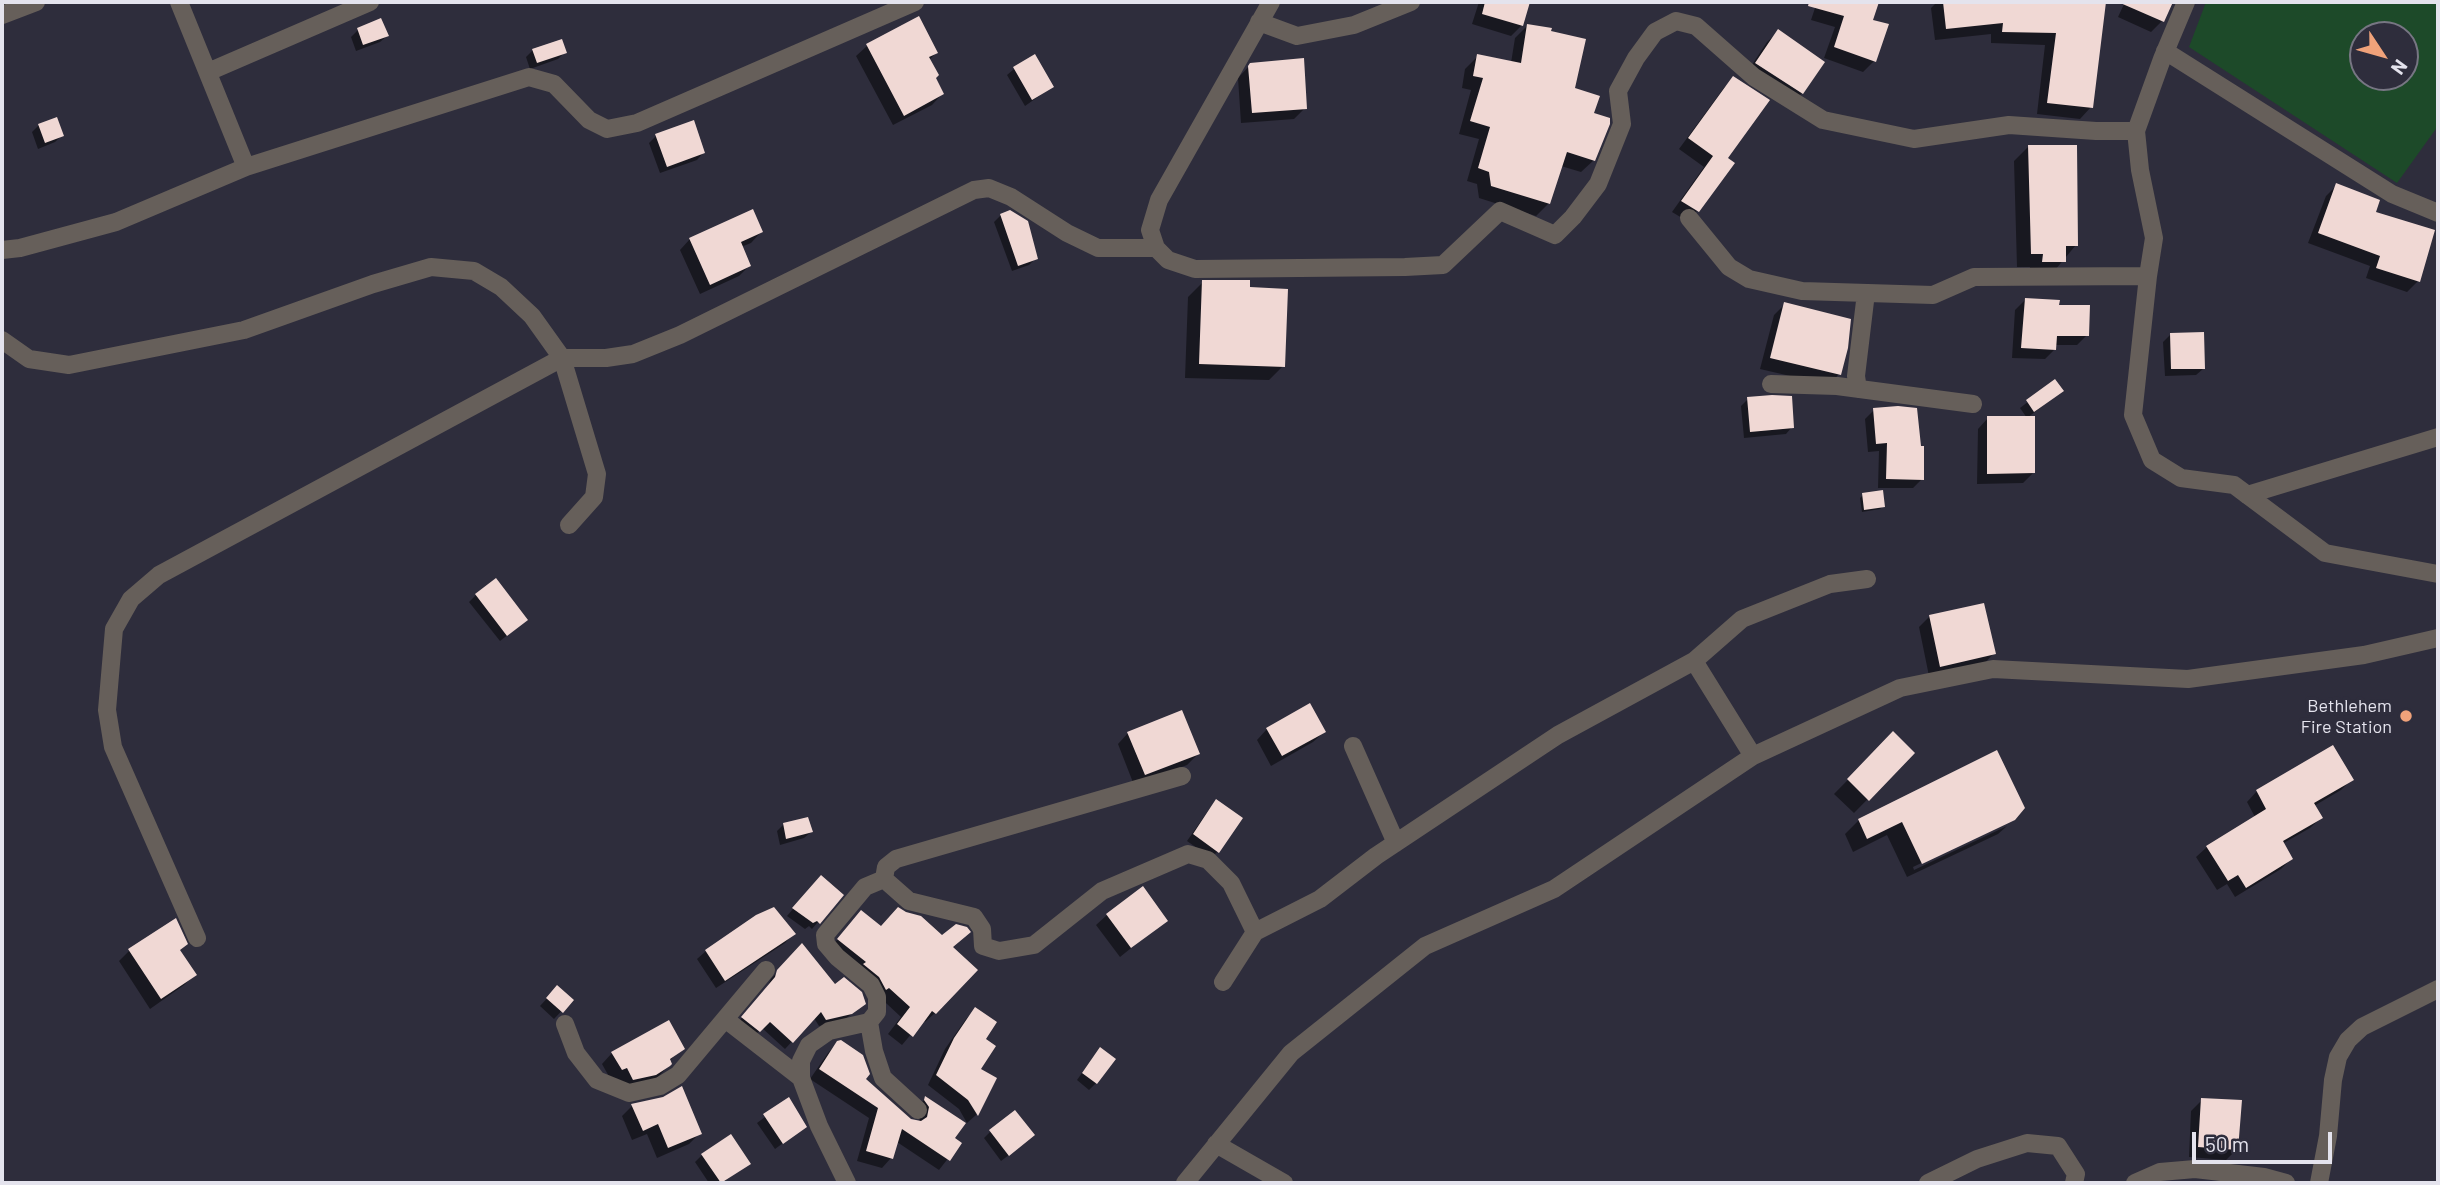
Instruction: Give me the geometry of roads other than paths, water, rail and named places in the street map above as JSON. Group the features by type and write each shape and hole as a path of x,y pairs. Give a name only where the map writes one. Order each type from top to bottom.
{"street":[{"path":"2,15 36,2"},
{"path":"179,2 246,167"},
{"path":"208,72 370,2"},
{"path":"2,250 20,248 116,222 246,167 529,77 554,84 589,120 607,129 637,123 915,2"},
{"path":"1270,2 1158,200 1150,230 1156,248 1168,260 1195,269 1443,265 1500,211 1555,235 1573,217 1598,184 1622,124 1618,91 1636,58 1655,32 1676,21 1696,26 1754,77 1823,120 1914,139 2009,125 2136,131"},
{"path":"1259,22 1297,36 1354,25 1411,2"},
{"path":"2186,2 2136,131 2140,170 2154,238 2133,415 2152,460 2181,478 2234,485 2325,553 2438,573"},
{"path":"2165,51 2392,194 2438,213"},
{"path":"197,938 113,747 107,710 114,629 131,599 159,575 562,358 606,358 633,354 680,335 974,190 989,188 1011,197 1067,233 1098,248 1156,248"},
{"path":"1689,218 1729,267 1749,279 1802,291 1933,295 1974,277 2148,275"},
{"path":"2,340 29,359 69,365 244,330 373,284 432,267 474,271 501,287 533,316 562,358 597,474 594,497 569,525"},
{"path":"1858,390 1856,376 1866,293"},
{"path":"1771,384 1837,386 1973,404"},
{"path":"2247,495 2438,437"},
{"path":"1223,982 1255,932 1320,899 1396,843 1558,734 1694,661 1742,619 1830,584 1867,579"},
{"path":"1185,1183 1290,1053 1425,946 1554,889 1754,756 1900,688 1993,669 2188,679 2364,655 2438,638"},
{"path":"1694,661 1754,756"},
{"path":"1353,746 1396,843"},
{"path":"884,879 886,867 896,859 1182,776"},
{"path":"884,879 909,901 974,917 982,929 983,946 999,951 1034,945 1102,891 1188,854 1208,859 1231,883 1255,932"},
{"path":"847,1183 818,1126 801,1078 800,1062 810,1045 829,1031 869,1022 877,1012 877,997 871,985 825,944 825,935 865,887 884,879"},
{"path":"565,1024 576,1053 597,1080 628,1093 660,1086 678,1075 766,970"},
{"path":"2319,1183 2338,1057 2348,1040 2362,1027 2438,989"},
{"path":"725,1019 801,1078"},
{"path":"869,1022 874,1051 883,1078 918,1110"},
{"path":"1928,1183 1978,1159 2027,1143 2058,1146 2076,1174 2074,1183"},
{"path":"1216,1144 1284,1183"},
{"path":"2135,1183 2160,1171 2195,1169 2264,1177 2286,1183"}],"place":[{"name":"Bethlehem Fire Station","path":"2406,716"}]}
